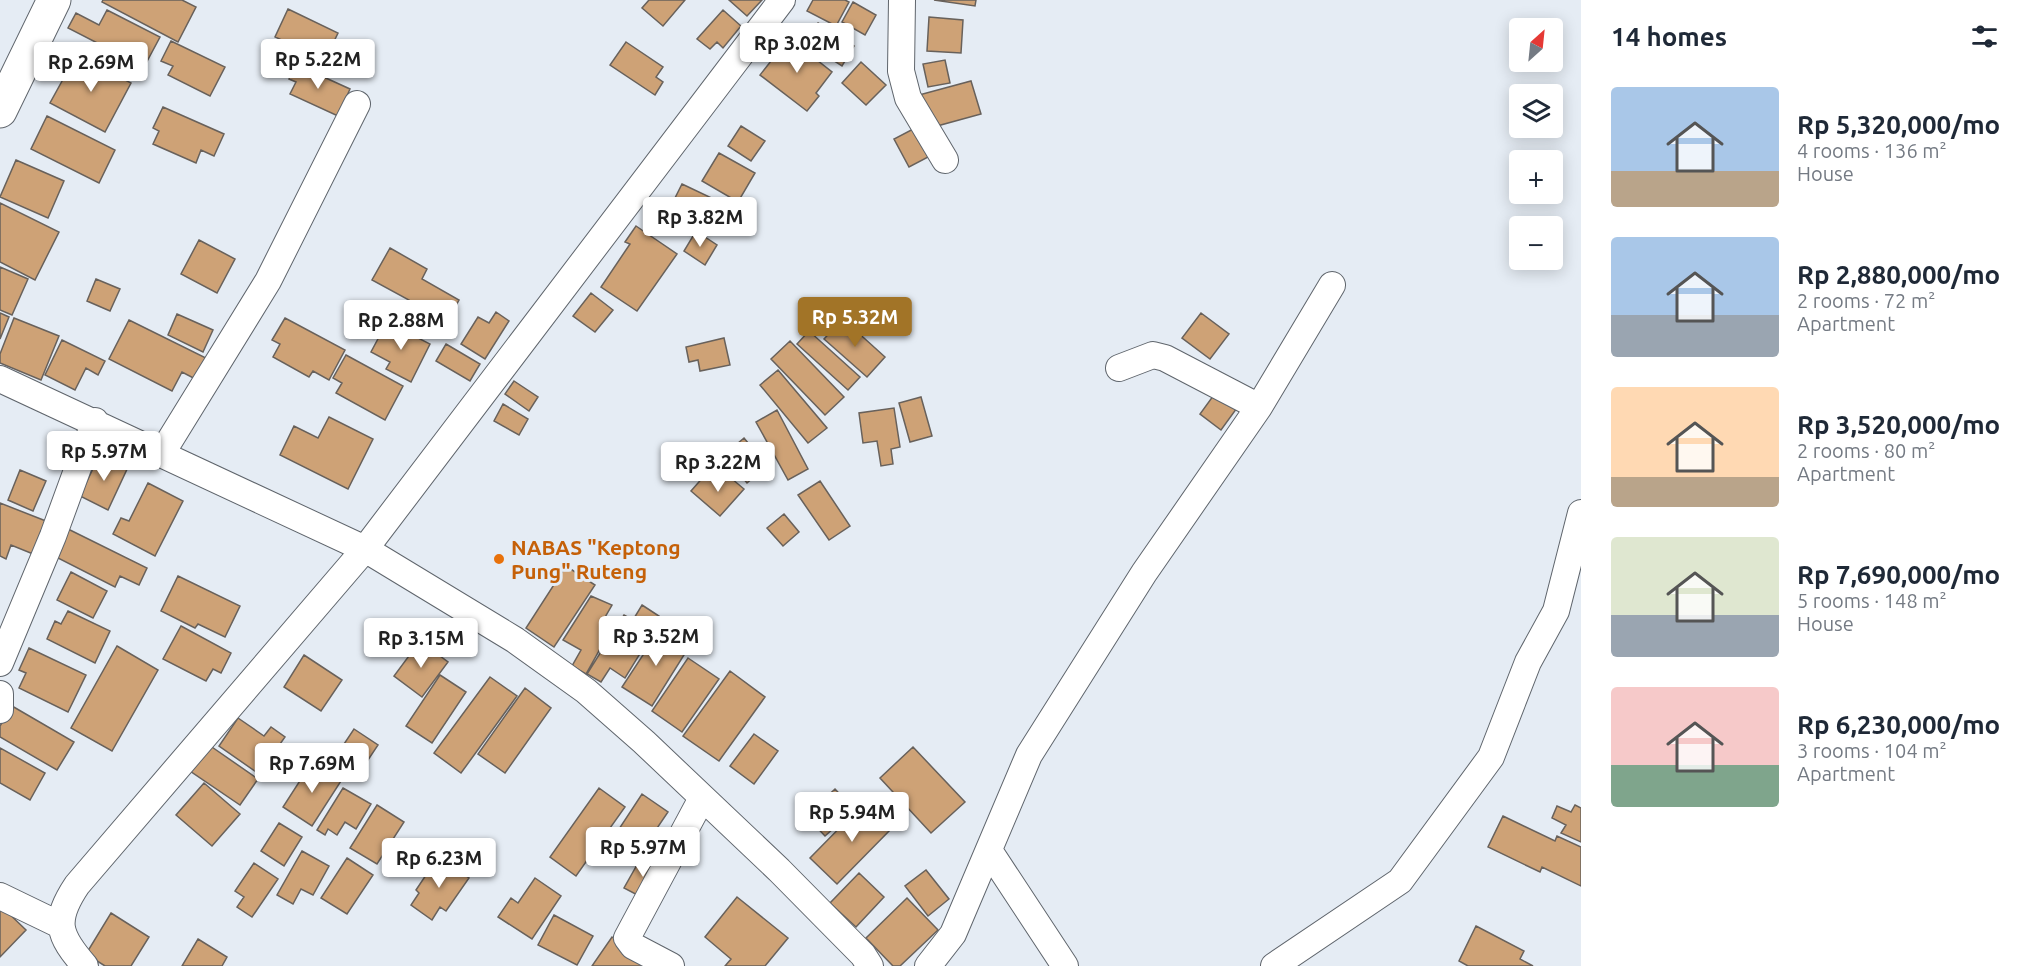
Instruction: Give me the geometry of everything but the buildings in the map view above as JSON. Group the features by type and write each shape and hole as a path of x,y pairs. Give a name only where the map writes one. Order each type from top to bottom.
{"highway":[{"path":"0,111 54,0"}],"street":[{"path":"85,966 64,940 60,925 69,897 77,885 365,549 782,0"},
{"path":"902,0 901,71 908,98 945,160"},
{"path":"162,453 268,280 357,104"},
{"path":"928,966 953,934 990,852 1029,756 1144,573 1259,407 1332,285"},
{"path":"1119,368 1152,355 1165,358 1259,407"},
{"path":"0,379 95,421 365,549 515,640 586,691 779,870 863,955 870,966"},
{"path":"0,663 53,536 95,421"},
{"path":"1274,966 1400,881 1491,757 1528,662 1556,611 1581,513"},
{"path":"0,694 0,710"},
{"path":"671,966 633,946 627,938 702,798"},
{"path":"990,852 1065,966"},
{"path":"0,896 60,925"}],"place":[{"name":"NABAS \"Keptong Pung\" Ruteng","path":"499,559"}]}
